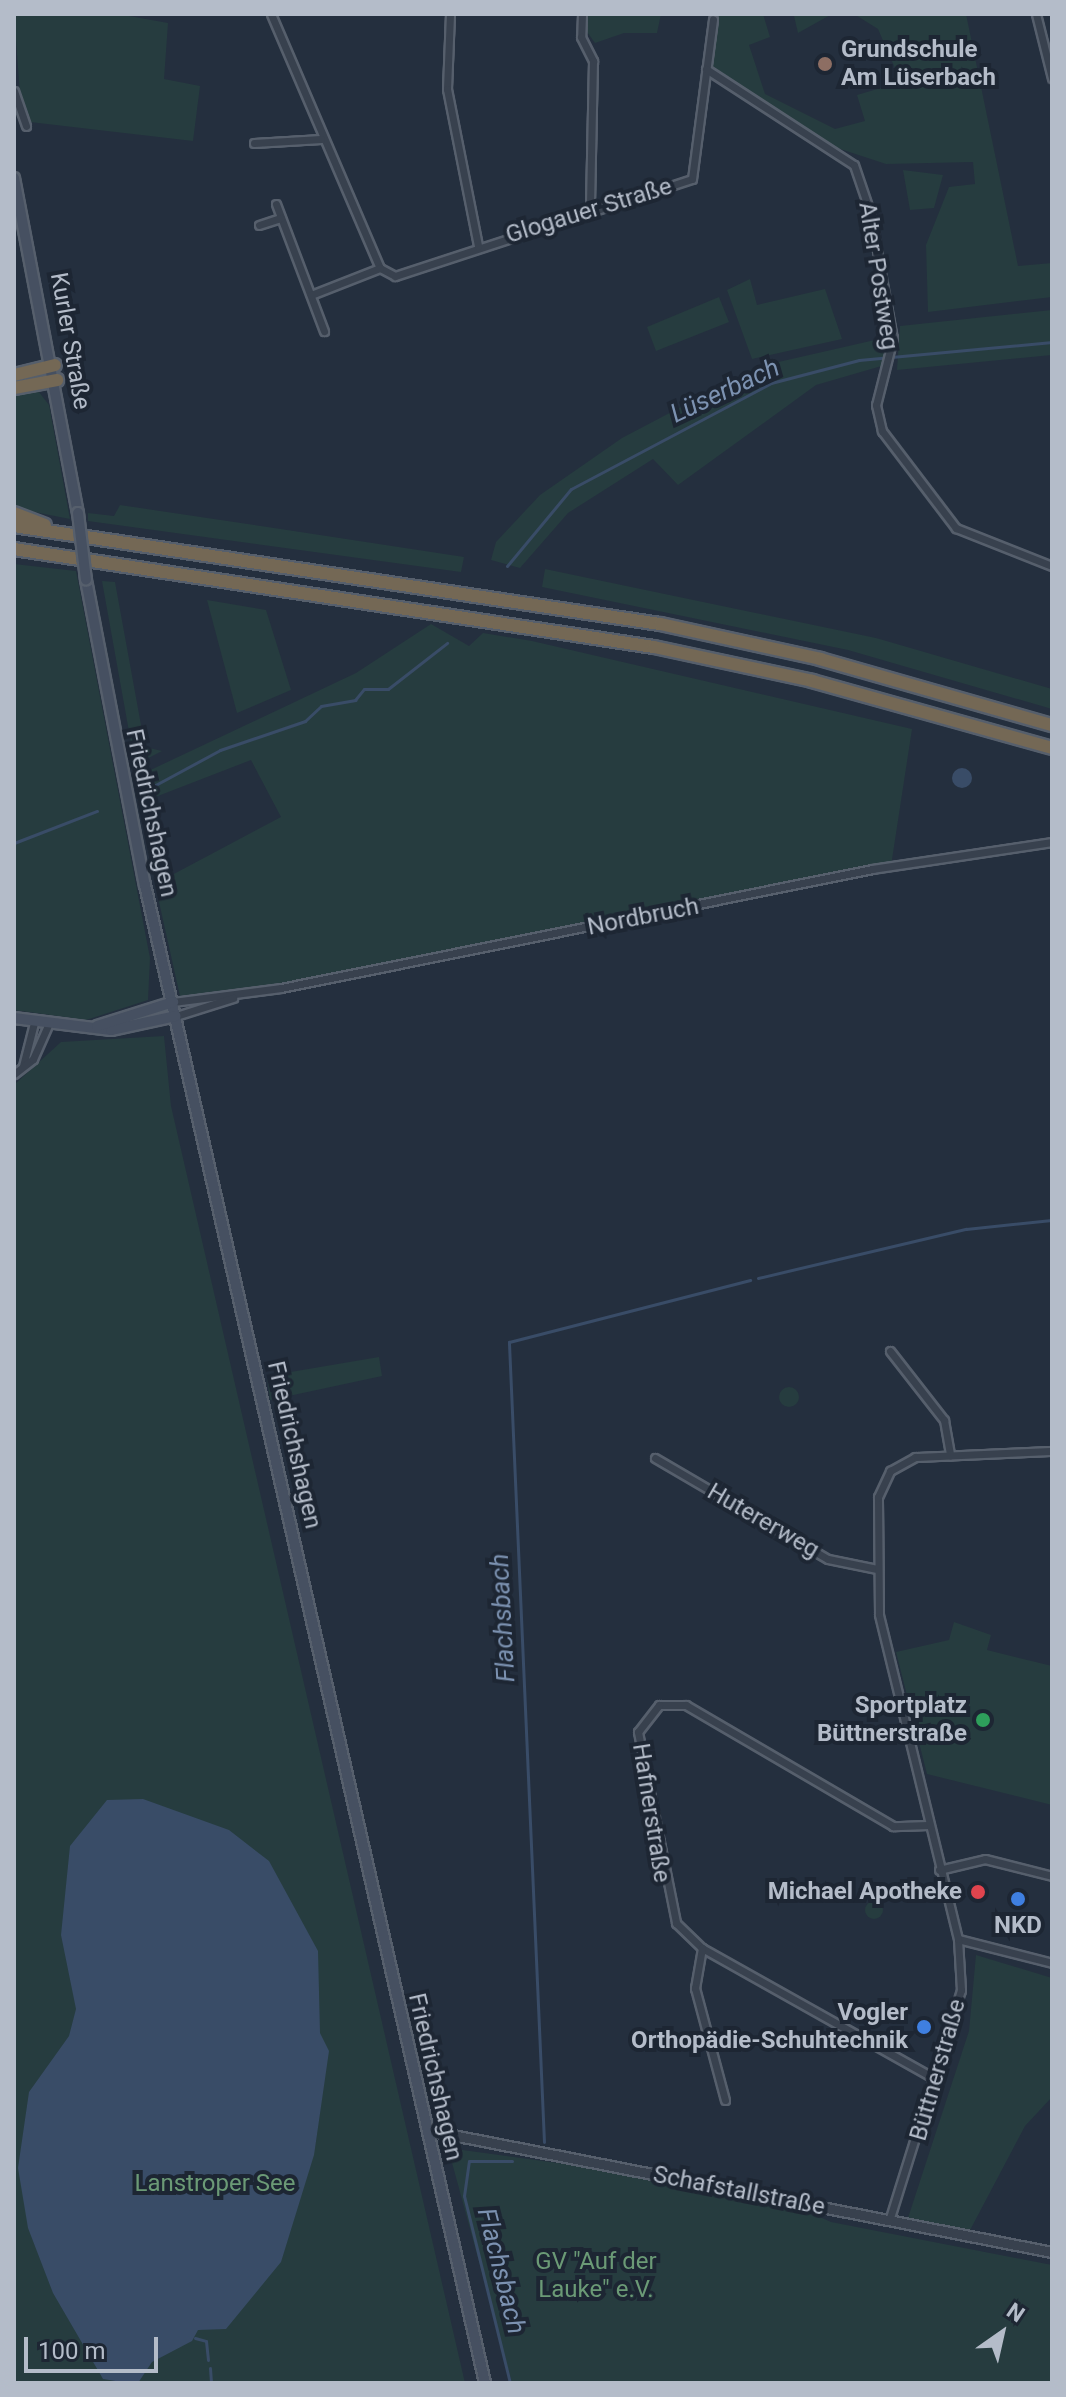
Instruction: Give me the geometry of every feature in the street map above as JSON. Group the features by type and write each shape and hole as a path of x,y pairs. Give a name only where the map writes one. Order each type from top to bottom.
{"highway":[{"path":"14,375 55,365"},
{"path":"14,388 57,380"},
{"path":"14,513 62,533"},
{"path":"14,526 660,624 820,659 1052,725"},
{"path":"14,549 654,647 812,681 1052,748"}],"main road":[{"name":"Kurler Straße","path":"14,178 55,365 78,513"},
{"name":"Friedrichshagen","path":"78,513 86,580 176,1016 485,2383"},
{"path":"96,1027 173,1002"},
{"path":"14,1018 48,1026 96,1027 176,1016"}],"street":[{"path":"271,14 321,139 380,268 311,295"},
{"path":"450,14 447,89 478,246"},
{"path":"582,14 581,37 593,61 590,210"},
{"path":"1036,14 1052,78"},
{"name":"Glogauer Straße","path":"380,268 395,276 478,246 692,179 713,19"},
{"name":"Alter Postweg","path":"706,69 854,165 870,212 892,346 892,360 877,418 929,500 980,542 1052,566"},
{"path":"14,91 26,126"},
{"path":"254,143 321,139"},
{"path":"276,204 324,331"},
{"path":"259,225 281,218"},
{"name":"Nordbruch","path":"173,1002 234,997 872,869 1052,842"},
{"name":"Nordbruch","path":"176,1016 234,997"},
{"path":"23,1066 34,1023"},
{"path":"14,1074 23,1066 48,1026"},
{"path":"890,1351 944,1420 950,1455"},
{"name":"Büttnerstraße","path":"889,2221 958,2010 958,1939 879,1614 877,1569 882,1483 907,1460 1052,1451"},
{"name":"Hutererweg","path":"655,1458 828,1559 877,1569"},
{"name":"Hafnerstraße","path":"928,1825 893,1826 686,1705 659,1705 642,1721 639,1752 667,1906 702,1948 937,2080"},
{"path":"939,1870 985,1859 1052,1876"},
{"path":"958,1939 1052,1963"},
{"path":"702,1948 695,1988 725,2100"},
{"name":"Schafstallstraße","path":"427,2130 1052,2252"}],"green space":[{"path":"14,14 118,14 168,23 164,79 200,86 193,141 30,122 20,94"},
{"path":"587,14 661,14 657,33 624,33 595,43 585,29"},
{"path":"718,14 763,14 770,37 749,45 765,94 835,129 865,121 857,95 901,82 878,29 854,14 966,14 1018,266 1052,263 1052,297 928,312 926,245 949,187 975,184 973,162 886,164 825,144 711,65"},
{"path":"832,14 798,33 794,16"},
{"path":"903,170 943,175 934,208 910,210"},
{"path":"750,279 757,305 825,289 842,339 752,359 727,290"},
{"path":"719,297 729,322 656,351 647,327"},
{"path":"1052,310 1052,355 897,370 900,326"},
{"path":"888,337 885,365 816,385 678,485 653,459 568,513 520,568 491,560 496,542 540,495 622,438 757,367"},
{"path":"35,387 49,405 70,519 14,508 14,394"},
{"path":"120,505 464,557 461,572 88,521 88,513 114,516"},
{"path":"14,564 76,571 150,958 148,1000 86,1020 14,1010"},
{"path":"545,569 876,638 1052,689 1052,709 848,650 542,587"},
{"path":"102,581 115,582 145,747 162,751 135,765"},
{"path":"207,600 266,610 291,690 237,713"},
{"path":"431,624 469,646 483,633 532,641 912,729 891,866 365,972 180,996 155,884 281,817 251,760 145,801 142,774 356,673"},
{"name":"Lanstroper See","path":"164,1036 171,1106 465,2383 14,2383 14,1085 61,1042"},
{"path":"379,1357 382,1376 270,1400 267,1376"},
{"path":"785,1387 793,1387 799,1397 793,1407 785,1407 779,1401 779,1393"},
{"name":"Sportplatz Büttnerstraße","path":"954,1622 991,1635 987,1650 1052,1666 1052,1805 927,1774 896,1652 949,1640"},
{"path":"874,1901 883,1910 874,1919 865,1910"},
{"path":"976,1955 1052,1978 1052,2097 1025,2126 968,2234 906,2224 969,2031"},
{"name":"GV \"Auf der Lauke\" e.V.","path":"448,2148 676,2179 781,2200 831,2222 1052,2265 1052,2383 512,2383"}],"water":[{"path":"962,768 969,771 972,778 969,785 962,788 955,785 952,778 955,771"},
{"name":"Lanstroper See","path":"143,1799 229,1830 269,1861 318,1951 320,2033 329,2051 314,2155 281,2262 226,2329 198,2330 192,2341 152,2362 138,2383 128,2383 103,2379 53,2293 28,2228 18,2168 29,2092 69,2036 76,2009 61,1935 70,1846 107,1800"}],"waterway":[{"name":"Lüserbach","path":"507,566 571,489 771,383 859,360 1052,342"},
{"name":"Lüserbach","path":"148,789 220,750 305,721 321,706 355,700 364,689 388,689 447,643"},
{"path":"14,843 97,811"},
{"name":"Flachsbach","path":"758,1278 966,1229 1052,1220"},
{"name":"Flachsbach","path":"544,2142 509,1342 750,1280"},
{"name":"Flachsbach","path":"510,2383 464,2196 469,2161 512,2161"},
{"path":"195,2338 206,2341 208,2360"},
{"path":"210,2368 211,2383"}],"place":[{"name":"Grundschule Am Lüserbach","path":"825,64"},
{"name":"Sportplatz Büttnerstraße","path":"983,1720"},
{"name":"Michael Apotheke","path":"978,1892"},
{"name":"NKD","path":"1018,1899"},
{"name":"Vogler Orthopädie-Schuhtechnik","path":"924,2027"}]}
